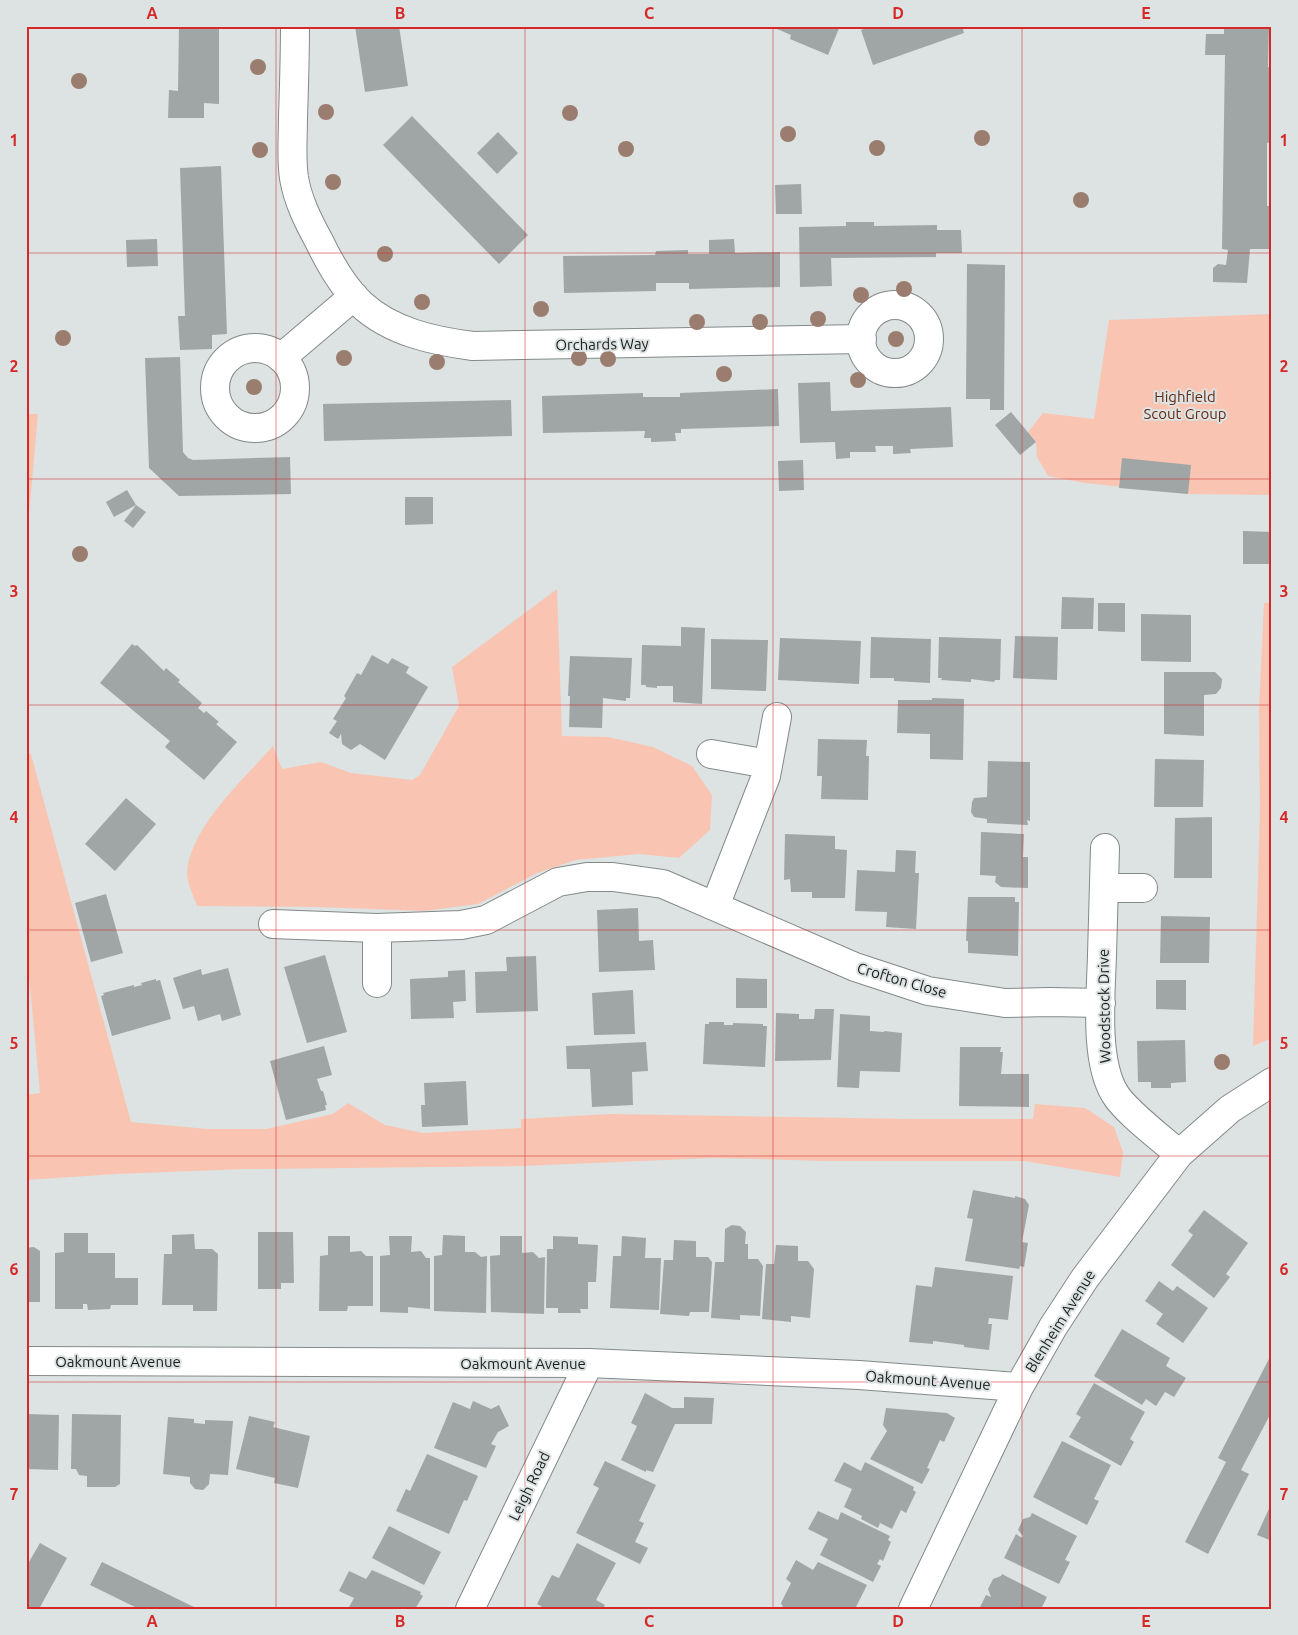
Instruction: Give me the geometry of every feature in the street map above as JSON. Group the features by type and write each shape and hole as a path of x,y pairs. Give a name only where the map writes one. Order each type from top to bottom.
{"street":[{"name":"Orchards Way","path":"296,26 292,153 294,179 300,202 334,270 354,296 362,305 397,327 419,336 473,346 862,339"},
{"path":"282,358 354,296"},
{"path":"715,906 766,776 777,717"},
{"path":"711,754 768,764"},
{"name":"Woodstock Drive","path":"1105,848 1101,1003 1102,1046 1106,1071 1115,1094 1134,1114 1179,1154"},
{"name":"Crofton Close","path":"273,924 377,928 461,925 486,920 558,882 586,877 612,876 663,884 855,967 928,991 1005,1003 1101,1003"},
{"path":"1104,888 1144,888"},
{"path":"377,928 377,984"},
{"name":"Blenheim Avenue","path":"913,1609 1019,1387 1053,1327 1085,1278 1179,1154 1230,1109 1272,1082"},
{"name":"Oakmount Avenue","path":"26,1361 589,1363 859,1375 1019,1387"},
{"name":"Leigh Road","path":"470,1609 589,1363"}],"green space":[{"name":"Highfield Scout Group","path":"1272,314 1272,495 1188,494 1085,483 1048,476 1037,457 1036,442 1028,432 1043,413 1094,419 1109,320"},
{"path":"26,414 38,414 26,549"},
{"path":"557,589 562,736 608,737 653,747 692,766 712,795 710,830 679,858 639,854 576,860 537,873 478,904 424,911 318,907 197,906 189,885 187,873 190,856 198,838 220,805 273,746 282,769 321,762 351,773 412,780 420,775 459,706 452,667"},
{"path":"1264,603 1272,603 1272,1038 1253,1046 1260,811 1259,710"},
{"path":"26,753 31,754 131,1122 208,1129 266,1129 333,1114 348,1103 385,1125 423,1133 521,1128 521,1119 610,1114 1033,1119 1035,1104 1085,1108 1114,1127 1123,1152 1120,1177 1024,1161 827,1161 714,1158 522,1166 245,1169 26,1180 26,1095 40,1093 26,944"}],"building":[{"path":"179,26 219,26 219,104 204,103 204,118 168,118 169,90 178,91"},
{"path":"355,26 399,26 408,86 365,92"},
{"path":"770,26 840,26 828,55 790,39 791,35"},
{"path":"871,26 962,26 964,33 873,65 861,30"},
{"path":"1224,26 1269,26 1268,67 1272,68 1272,131 1271,142 1267,143 1267,206 1272,206 1272,249 1250,249 1247,283 1213,282 1213,268 1218,264 1226,265 1228,250 1222,249 1225,55 1205,55 1206,34 1224,34"},
{"path":"412,116 528,235 499,264 383,145"},
{"path":"498,132 518,153 497,174 477,153"},
{"path":"221,166 227,334 212,335 212,349 180,350 178,316 185,316 180,168"},
{"path":"801,184 802,214 776,214 775,185"},
{"path":"846,222 874,222 874,226 937,225 937,230 961,230 962,253 936,253 936,257 831,258 832,286 800,287 799,227 846,226"},
{"path":"157,239 158,266 127,267 126,240"},
{"path":"734,239 735,253 780,252 780,287 689,289 689,283 656,283 656,291 564,293 563,256 655,255 656,251 688,250 688,254 709,254 709,240"},
{"path":"967,264 1005,265 1004,410 990,410 990,399 966,399"},
{"path":"180,357 183,452 188,458 193,460 290,457 291,494 179,496 149,468 145,358"},
{"path":"830,382 831,411 951,407 953,447 910,449 911,453 893,454 893,446 875,446 876,452 850,452 850,458 836,459 835,442 800,443 798,383"},
{"path":"778,389 779,426 681,429 681,433 675,433 676,441 651,442 651,438 644,438 645,431 543,433 542,396 643,393 643,397 680,397 680,393"},
{"path":"511,400 512,436 324,441 323,404"},
{"path":"1011,412 1036,442 1020,455 995,425"},
{"path":"1122,458 1191,465 1188,494 1119,488"},
{"path":"803,460 804,490 779,491 778,461"},
{"path":"127,490 136,505 114,517 106,502"},
{"path":"405,497 433,497 433,524 405,525"},
{"path":"136,505 146,512 133,528 124,521"},
{"path":"1243,531 1272,532 1272,558 1270,558 1270,564 1243,564"},
{"path":"1062,597 1094,598 1093,629 1061,629"},
{"path":"1098,603 1125,603 1125,632 1098,631"},
{"path":"1141,614 1191,615 1191,662 1141,661"},
{"path":"681,627 705,628 702,704 673,702 673,686 657,686 657,688 641,685 642,645 681,646"},
{"path":"1015,636 1058,637 1057,680 1013,678"},
{"path":"871,637 931,639 930,683 894,681 894,678 870,678"},
{"path":"939,637 1001,639 1000,680 995,680 994,682 971,679 971,682 941,680 942,678 938,678"},
{"path":"780,638 861,641 859,684 778,680"},
{"path":"711,639 768,640 766,691 711,689"},
{"path":"132,644 137,645 164,671 166,668 180,680 178,682 202,703 198,708 204,713 206,711 219,722 216,724 237,742 204,780 165,747 170,741 100,683"},
{"path":"372,655 388,664 392,658 409,667 406,673 428,687 385,760 360,744 351,750 342,744 341,734 338,739 329,733 337,721 333,719 346,698 344,696 357,673 361,675"},
{"path":"570,656 632,658 630,698 626,698 626,701 603,698 602,728 569,727"},
{"path":"1164,672 1215,672 1222,679 1221,688 1216,694 1204,695 1204,736 1164,734"},
{"path":"932,698 964,699 963,760 930,759 930,734 897,733 898,700 932,700"},
{"path":"818,739 867,740 866,756 869,756 868,800 821,799 822,776 817,776"},
{"path":"1155,759 1204,760 1203,807 1154,807"},
{"path":"988,761 1030,762 1030,821 1027,820 1028,825 987,823 987,819 974,817 971,812 974,798 987,797"},
{"path":"126,798 156,824 115,871 85,844"},
{"path":"1212,817 1212,878 1174,878 1175,818"},
{"path":"981,832 1024,834 1023,857 1028,857 1028,888 1001,887 995,882 996,876 980,875"},
{"path":"785,834 835,836 835,849 847,850 845,898 812,898 812,892 791,892 790,879 784,880"},
{"path":"896,850 916,851 915,873 919,873 916,929 886,927 887,912 855,911 857,870 895,872"},
{"path":"106,894 123,953 91,962 75,903"},
{"path":"968,897 1015,897 1015,902 1019,902 1018,956 968,953 968,941 966,941"},
{"path":"638,908 639,941 653,940 655,970 599,972 597,910"},
{"path":"1161,916 1210,917 1209,963 1160,963"},
{"path":"325,955 347,1032 307,1043 284,967"},
{"path":"536,956 538,1011 476,1013 475,972 507,971 506,957"},
{"path":"228,968 241,1015 222,1021 220,1014 198,1021 194,1006 183,1009 173,978 201,969 202,975"},
{"path":"465,970 466,1001 453,1002 454,1018 411,1019 410,979 448,977 448,971"},
{"path":"736,978 767,979 767,1008 736,1008"},
{"path":"156,979 156,981 160,980 171,1019 112,1036 101,996 104,995 103,993 134,985 134,987 142,985 141,983"},
{"path":"1156,980 1186,980 1186,1010 1156,1009"},
{"path":"633,990 635,1034 594,1035 592,993"},
{"path":"815,1009 834,1009 831,1060 775,1061 776,1013 799,1014 799,1019 814,1019"},
{"path":"840,1014 870,1016 870,1031 902,1033 900,1072 860,1071 859,1088 837,1087"},
{"path":"709,1022 724,1022 724,1025 733,1025 733,1023 763,1024 763,1026 767,1026 765,1067 703,1064 705,1024 709,1024"},
{"path":"1185,1040 1186,1082 1171,1083 1171,1088 1151,1088 1151,1082 1138,1082 1137,1041"},
{"path":"646,1042 648,1071 632,1072 633,1105 592,1107 590,1069 567,1069 566,1046"},
{"path":"324,1046 332,1075 317,1079 321,1091 323,1091 327,1105 325,1105 326,1110 286,1120 270,1061"},
{"path":"960,1047 1001,1047 1000,1052 1003,1052 1001,1074 1029,1074 1029,1107 959,1106"},
{"path":"466,1081 468,1125 422,1127 421,1105 425,1105 424,1083"},
{"path":"973,1190 1015,1198 1015,1196 1025,1199 1029,1205 1022,1242 1028,1243 1024,1267 1020,1266 1019,1269 965,1261 973,1219 967,1218"},
{"path":"1204,1210 1248,1243 1226,1274 1230,1277 1214,1298 1171,1265 1193,1235 1188,1231"},
{"path":"732,1225 740,1226 746,1232 745,1244 748,1244 748,1259 758,1259 763,1266 760,1316 740,1315 740,1320 711,1318 715,1262 724,1262 725,1229"},
{"path":"258,1232 293,1232 294,1283 281,1283 281,1289 258,1289"},
{"path":"64,1233 88,1233 88,1253 115,1253 115,1278 138,1278 138,1305 111,1305 110,1309 88,1310 87,1304 83,1304 83,1309 55,1309 55,1253 64,1252"},
{"path":"194,1234 195,1249 212,1249 218,1254 217,1311 193,1311 193,1305 162,1305 164,1254 172,1254 172,1235"},
{"path":"443,1235 465,1236 465,1252 475,1252 481,1257 487,1256 486,1313 434,1311 434,1256 442,1255"},
{"path":"328,1236 350,1236 350,1252 361,1251 366,1256 373,1256 373,1306 348,1306 347,1311 319,1311 320,1256 328,1255"},
{"path":"389,1236 412,1236 411,1252 421,1251 426,1258 430,1258 430,1309 408,1307 408,1313 380,1312 380,1256 390,1255"},
{"path":"500,1236 522,1236 522,1253 533,1252 539,1258 545,1257 544,1314 491,1312 490,1256 500,1255"},
{"path":"553,1236 578,1237 578,1244 598,1245 596,1282 588,1282 588,1309 580,1309 581,1313 558,1313 558,1308 546,1308 547,1249 553,1249"},
{"path":"622,1236 646,1238 645,1258 661,1258 659,1310 610,1308 613,1256 621,1256"},
{"path":"674,1240 696,1241 696,1257 708,1257 712,1262 709,1312 690,1312 689,1316 660,1314 664,1260 673,1260"},
{"path":"776,1245 798,1246 798,1261 808,1261 814,1269 810,1318 791,1316 791,1322 762,1319 766,1264 774,1264"},
{"path":"34,1247 40,1251 40,1302 26,1302 26,1248"},
{"path":"935,1267 1013,1276 1008,1320 989,1318 988,1324 992,1324 989,1350 933,1341 933,1344 909,1342 916,1285 932,1287"},
{"path":"1159,1281 1173,1291 1177,1286 1208,1308 1183,1343 1156,1324 1163,1314 1145,1301"},
{"path":"1122,1329 1170,1358 1166,1366 1186,1378 1174,1397 1165,1392 1156,1406 1146,1399 1142,1405 1094,1376"},
{"path":"1272,1353 1272,1411 1241,1470 1249,1474 1208,1554 1185,1542 1226,1462 1218,1458"},
{"path":"1094,1383 1145,1412 1130,1439 1134,1442 1121,1466 1069,1437 1081,1417 1076,1414"},
{"path":"645,1393 672,1408 684,1408 684,1397 714,1398 712,1424 675,1424 653,1472 646,1470 646,1472 621,1460 637,1426 631,1423"},
{"path":"473,1401 491,1409 499,1405 509,1426 498,1432 491,1444 496,1446 486,1468 434,1448 453,1402 470,1409"},
{"path":"886,1408 947,1413 955,1418 944,1442 940,1440 927,1468 930,1469 922,1484 870,1459 887,1431 883,1425"},
{"path":"26,1414 59,1415 58,1470 26,1469"},
{"path":"72,1414 121,1415 120,1484 115,1487 87,1487 87,1476 79,1475 76,1469 71,1469"},
{"path":"249,1416 275,1422 273,1427 310,1436 298,1488 274,1483 275,1478 236,1469"},
{"path":"168,1417 194,1419 194,1423 205,1424 205,1420 233,1421 228,1475 210,1474 209,1484 203,1490 195,1489 190,1483 190,1477 163,1474"},
{"path":"1062,1441 1111,1465 1094,1499 1099,1501 1087,1525 1033,1497"},
{"path":"427,1454 478,1476 467,1501 464,1500 449,1534 396,1511 406,1489 410,1491"},
{"path":"605,1461 656,1485 639,1521 644,1523 635,1542 648,1548 640,1564 576,1533 599,1488 593,1485"},
{"path":"844,1462 861,1471 865,1462 914,1487 913,1490 916,1492 906,1513 901,1510 892,1529 880,1523 878,1528 861,1519 862,1516 844,1507 852,1489 834,1481"},
{"path":"1272,1502 1272,1541 1257,1535"},
{"path":"818,1511 838,1520 841,1512 890,1536 888,1540 891,1542 883,1561 880,1559 877,1564 881,1566 873,1582 820,1555 828,1539 808,1529"},
{"path":"1032,1513 1077,1536 1065,1560 1070,1562 1059,1584 1004,1558 1016,1534 1022,1538 1023,1536 1018,1530 1023,1519 1030,1517"},
{"path":"389,1526 441,1552 424,1585 372,1558"},
{"path":"40,1543 67,1558 39,1609 26,1609 26,1567"},
{"path":"577,1543 616,1563 596,1600 605,1605 603,1609 546,1609 537,1604 552,1575 559,1578"},
{"path":"796,1560 813,1570 818,1562 867,1585 855,1609 784,1609 781,1603 791,1583 786,1579"},
{"path":"102,1562 198,1609 139,1609 90,1585"},
{"path":"372,1570 421,1592 420,1594 423,1596 415,1609 348,1609 354,1598 339,1591 349,1571 366,1579"},
{"path":"1002,1574 1047,1597 1041,1609 979,1609 986,1595 991,1597 988,1589 993,1579"}]}
